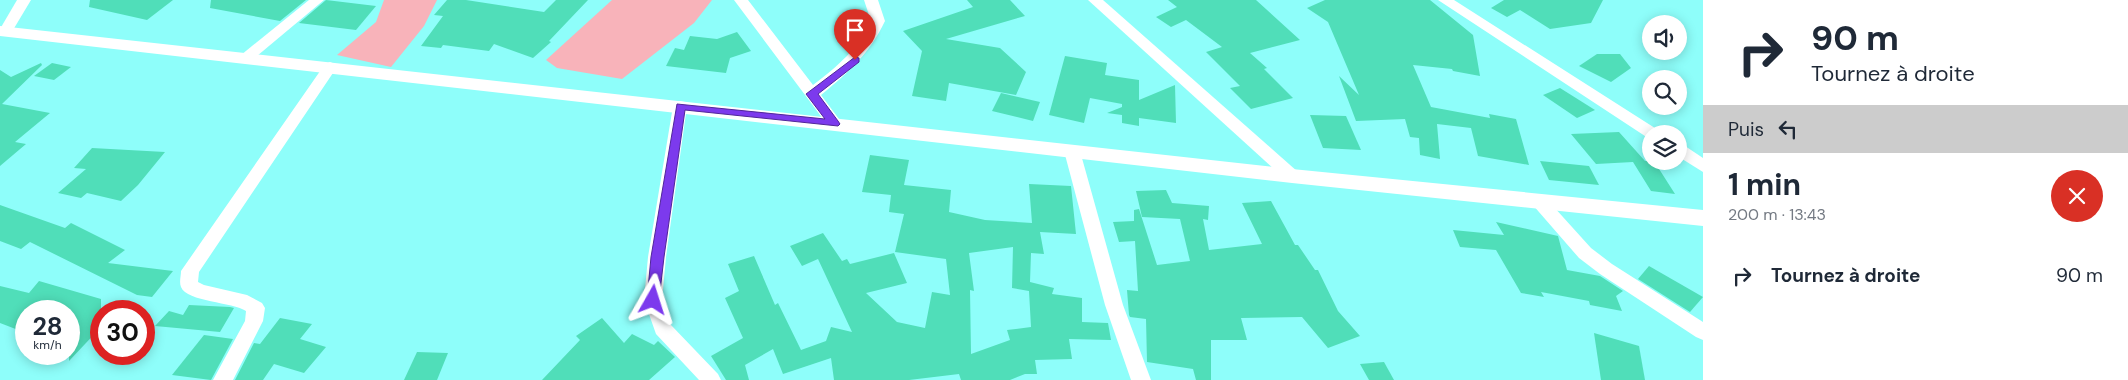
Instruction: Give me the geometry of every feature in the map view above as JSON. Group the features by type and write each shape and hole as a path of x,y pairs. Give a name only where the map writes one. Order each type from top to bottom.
{"street":[{"path":"24,0 2,31 1292,176 1703,218"},
{"path":"246,58 317,0"},
{"path":"741,0 834,124"},
{"path":"812,94 855,60 870,40 878,21 871,0"},
{"path":"1095,0 1292,176"},
{"path":"1445,0 1642,127"},
{"path":"223,380 254,321 256,308 247,301 200,293 189,285 190,271 330,67"},
{"path":"680,106 653,300 663,329 712,380"},
{"path":"1072,151 1114,304 1141,380"},
{"path":"1687,155 1703,166"},
{"path":"1538,200 1585,253 1606,269 1703,332"}],"shaded area":[{"path":"384,0 437,0 424,26 391,67 337,55 376,22"},
{"path":"612,0 712,0 694,23 622,79 557,68 546,60"}],"building":[{"path":"90,0 173,0 147,20 89,7"},
{"path":"211,0 306,0 280,21 210,8"},
{"path":"326,0 376,6 356,30 299,23"},
{"path":"447,0 466,0 544,12 556,0 588,0 549,41 551,42 533,58 494,44 489,51 443,45 441,48 421,46 443,16 434,15"},
{"path":"967,0 1010,0 1025,16 946,39 1000,48 1026,72 1016,95 949,83 946,101 912,96 922,51 903,31 973,7"},
{"path":"1168,0 1256,0 1300,40 1250,53 1267,68 1264,69 1293,98 1251,109 1230,88 1240,86 1206,52 1222,47 1186,20 1171,27 1156,17 1177,7"},
{"path":"1325,0 1430,0 1473,35 1480,76 1453,71 1452,69 1413,65 1431,107 1490,118 1489,114 1516,119 1529,165 1478,156 1471,128 1437,124 1440,159 1420,155 1419,138 1410,137 1405,119 1356,121 1339,76 1359,95 1328,22 1307,8"},
{"path":"1504,0 1603,0 1591,23 1550,29 1520,10 1507,17 1491,8"},
{"path":"737,32 751,51 730,58 726,73 666,66 675,48 684,50 690,36 717,39"},
{"path":"1597,54 1620,54 1631,68 1611,82 1579,66"},
{"path":"1065,56 1107,63 1105,75 1139,80 1139,100 1175,85 1176,123 1139,118 1139,126 1122,123 1122,115 1107,113 1122,107 1122,104 1090,98 1084,123 1049,115"},
{"path":"41,63 42,65 2,104 50,113 15,142 26,144 0,166 0,70 11,77"},
{"path":"52,63 71,67 54,80 34,76"},
{"path":"1560,88 1595,110 1577,118 1543,95"},
{"path":"1001,93 1040,102 1033,121 992,111"},
{"path":"1310,115 1346,116 1361,150 1323,148"},
{"path":"1619,132 1642,158 1642,170 1660,170 1675,194 1651,191 1633,162 1596,164 1571,134"},
{"path":"92,148 165,152 138,185 121,201 87,193 81,198 58,193 86,169 74,168"},
{"path":"870,155 909,160 904,185 951,190 949,212 985,220 1032,223 1029,184 1071,186 1076,234 1040,232 1044,254 1031,253 1030,282 1054,288 1052,294 1082,298 1082,322 1108,323 1111,340 1069,339 1072,359 1035,360 1037,374 1025,374 1010,380 961,380 959,374 909,380 834,380 831,358 783,374 773,349 745,365 749,380 726,380 711,356 743,338 725,298 739,291 728,264 754,256 775,305 778,303 801,350 826,341 831,327 852,332 818,259 802,266 790,246 823,233 842,261 847,259 850,264 894,253 907,283 866,293 897,322 925,328 932,292 950,295 946,259 895,252 904,214 889,212 891,195 862,192","holes":["1013,247 1012,288 1029,291 1031,327 1007,330 1010,340 971,354 970,290 974,291 969,253"]},
{"path":"1540,161 1589,166 1599,185 1549,180"},
{"path":"1166,190 1172,203 1209,206 1208,220 1203,219 1209,250 1262,244 1242,203 1271,201 1295,245 1298,245 1315,270 1318,270 1338,311 1360,336 1328,348 1302,317 1241,318 1247,340 1211,340 1211,380 1196,380 1193,369 1147,362 1146,319 1130,317 1129,315 1127,290 1138,291 1135,241 1119,242 1113,222 1134,221 1134,210 1139,209 1157,265 1190,261 1180,219 1142,217 1136,191"},
{"path":"0,205 65,228 71,223 125,250 108,263 173,271 152,297 137,295 30,242 21,249 0,241"},
{"path":"1496,222 1558,236 1567,270 1600,276 1623,291 1616,296 1622,311 1590,305 1589,301 1541,292 1544,297 1521,293 1496,250 1460,247 1453,230 1504,235"},
{"path":"1649,266 1703,297 1690,312 1638,279"},
{"path":"39,281 101,299 90,300 90,339 80,349 80,300 15,300 15,329 0,323 0,286 29,293"},
{"path":"189,305 234,308 220,332 155,326 169,311 183,315"},
{"path":"280,318 312,324 300,339 326,347 304,373 274,364 263,380 235,380 254,343 260,344"},
{"path":"602,318 624,343 632,334 654,345 658,341 675,357 649,380 542,380 580,340 576,336"},
{"path":"1594,333 1639,346 1645,380 1601,380"},
{"path":"204,335 233,339 211,380 172,375"},
{"path":"417,352 448,353 437,380 404,380"},
{"path":"1384,362 1394,380 1369,380 1360,364"}],"route":[{"path":"653,300 680,106 834,124 812,94 855,60"}]}
